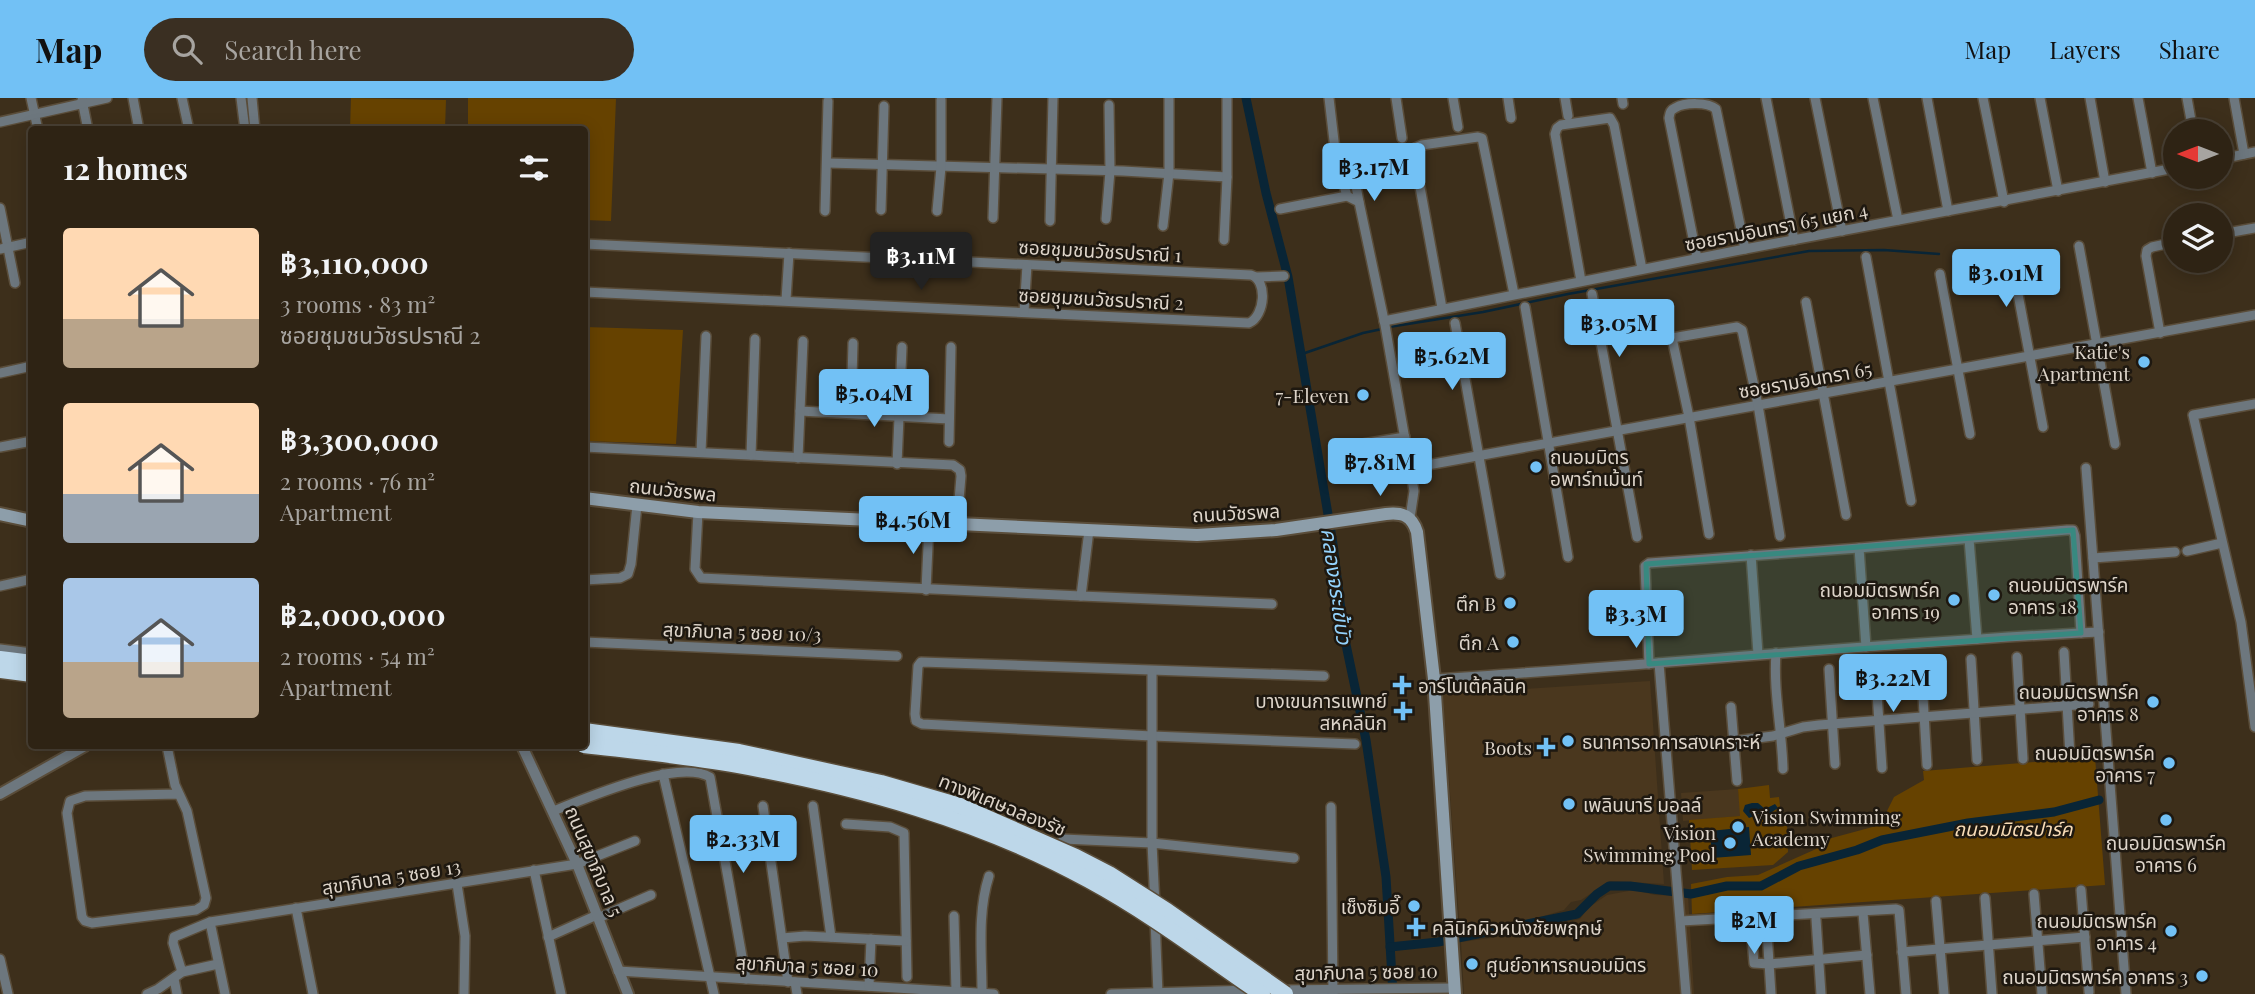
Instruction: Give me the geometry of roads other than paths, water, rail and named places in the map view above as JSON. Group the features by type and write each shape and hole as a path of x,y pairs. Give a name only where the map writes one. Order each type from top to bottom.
{"highway":[{"path":"0,659 28,662"},
{"path":"0,670 28,674"},
{"name":"ทางพิเศษฉลองรัช","path":"588,732 739,752 881,783 960,806 1109,874 1286,994"},
{"name":"ทางพิเศษฉลองรัช","path":"588,746 736,764 842,787 956,819 1026,848 1089,880 1152,918 1262,994"}],"main road":[{"name":"ถนนวัชรพล","path":"588,499 698,512 1218,535 1395,513 1410,518"},
{"path":"0,514 28,520"},
{"path":"1410,518 1417,532 1434,678 1454,991"}],"street":[{"path":"31,98 37,126"},
{"path":"0,122 82,101 107,98"},
{"path":"133,98 138,126"},
{"path":"182,98 188,126"},
{"path":"242,98 245,126"},
{"path":"252,98 255,126"},
{"path":"993,218 997,98"},
{"path":"1050,221 1053,98"},
{"path":"1163,226 1169,173 1169,98"},
{"path":"1224,240 1227,98"},
{"path":"1329,98 1336,158 1347,196"},
{"path":"1396,98 1402,138"},
{"path":"1453,98 1458,127"},
{"path":"1508,98 1511,118"},
{"path":"1565,98 1568,116"},
{"path":"1766,98 1794,240"},
{"path":"1815,98 1842,231"},
{"path":"1873,98 1898,220"},
{"path":"1927,98 1948,211"},
{"path":"1983,98 2004,202"},
{"path":"2040,98 2058,191"},
{"path":"2090,98 2105,182"},
{"path":"2138,98 2152,173"},
{"path":"2187,98 2191,119"},
{"path":"2234,98 2244,154"},
{"path":"937,211 941,167 941,100"},
{"path":"82,101 87,126"},
{"path":"825,211 828,101"},
{"path":"1697,258 1669,118 1676,107 1711,104 1716,109 1745,249"},
{"path":"1106,219 1110,171 1109,105"},
{"path":"881,210 884,106"},
{"path":"1581,281 1555,134 1561,125 1583,121 1610,118 1614,125 1642,270"},
{"path":"1442,308 1414,154 1415,148 1449,141 1478,137 1485,143 1514,294"},
{"path":"2233,156 2255,152"},
{"path":"1351,159 1386,326 1411,468 1414,491 1410,518"},
{"path":"828,163 1227,177"},
{"name":"ซอยรามอินทรา 65 แยก 4","path":"1386,326 1442,308 2163,171"},
{"path":"1280,209 1347,196 1359,202"},
{"path":"0,208 4,248 15,283"},
{"path":"2233,232 2255,228"},
{"path":"4,248 28,243"},
{"name":"ซอยชุมชนวัชรปราณี 1","path":"588,244 1257,277 1284,276"},
{"path":"2160,333 2146,256 2147,250 2163,245"},
{"path":"2079,246 2115,444"},
{"path":"786,300 789,253"},
{"path":"1866,257 1911,500"},
{"path":"2011,257 2043,427"},
{"path":"1024,312 1027,265"},
{"path":"1940,274 1970,434"},
{"name":"ซอยชุมชนวัชรปราณี 2","path":"588,292 1249,323 1261,312 1261,283 1257,277"},
{"path":"1592,294 1637,537"},
{"path":"1806,302 1846,515"},
{"path":"1525,307 1568,557"},
{"name":"ซอยรามอินทรา 65","path":"1411,468 2255,315"},
{"path":"1455,323 1500,574"},
{"path":"1709,534 1672,338 1737,327 1742,330 1758,405 1780,536"},
{"path":"701,452 706,336"},
{"path":"751,455 755,339"},
{"path":"798,458 803,341"},
{"path":"851,413 853,343"},
{"path":"949,442 951,346"},
{"path":"897,464 902,347"},
{"path":"0,373 28,367"},
{"path":"2255,404 2193,415 2241,622 2255,727"},
{"path":"800,411 949,419"},
{"path":"1346,447 1405,437"},
{"path":"0,447 28,442"},
{"path":"588,447 953,466 960,470 957,525"},
{"path":"2086,468 2126,994"},
{"path":"588,580 620,578 628,573 637,505"},
{"path":"698,512 695,569 701,578 1272,604"},
{"path":"926,590 929,524"},
{"path":"1081,596 1089,530"},
{"path":"1686,994 1646,564 2073,530 2076,536 2081,633"},
{"path":"1969,539 1977,639"},
{"path":"2187,551 2222,543"},
{"path":"1859,548 1866,647"},
{"path":"2093,558 2175,552"},
{"path":"1751,555 1758,654"},
{"path":"0,586 28,580"},
{"path":"1434,678 2099,632"},
{"name":"สุขาภิบาล 5 ซอย 10/3","path":"588,642 897,656"},
{"path":"0,649 28,652"},
{"path":"2064,652 2070,755"},
{"path":"1776,653 1783,769"},
{"path":"2017,657 2023,759"},
{"path":"1971,659 1977,760"},
{"path":"1324,676 921,662 918,666 915,714 916,721 922,724 1355,744"},
{"path":"1921,662 1927,765"},
{"path":"1875,663 1882,768"},
{"path":"1829,669 1835,764"},
{"path":"1152,671 1152,844 1158,993"},
{"path":"1734,741 1832,723 2090,704"},
{"path":"1731,706 1737,781"},
{"path":"0,794 80,749"},
{"path":"168,749 179,794 190,823 206,898 204,905 196,910 92,923 85,921 67,813 70,801 85,796 179,794"},
{"name":"ถนนสุขาภิบาล 5","path":"523,749 577,864 628,994"},
{"path":"553,811 611,789 663,774 703,773 710,777 747,979"},
{"path":"663,774 714,994"},
{"path":"763,806 782,938 791,982 797,994"},
{"path":"813,806 831,937"},
{"path":"1331,807 1333,992"},
{"path":"846,824 890,827 904,833 907,977"},
{"path":"1063,839 1152,844 1294,858"},
{"name":"สุขาภิบาล 5 ซอย 13","path":"182,972 173,943 174,937 210,922 577,864 635,841"},
{"path":"534,870 561,994"},
{"path":"982,993 981,914 983,893 989,876"},
{"path":"457,884 465,936 464,994"},
{"path":"2081,890 2089,992"},
{"path":"2034,894 2042,994"},
{"path":"548,936 651,895"},
{"path":"1985,898 1992,994"},
{"path":"1936,901 1944,994"},
{"path":"296,908 313,994"},
{"path":"1681,921 1896,909 1899,910 1906,994"},
{"path":"1863,914 1870,994"},
{"path":"954,916 956,992"},
{"path":"1766,916 1771,994"},
{"path":"1750,917 1753,962 1769,964 1867,955"},
{"path":"1816,919 1821,994"},
{"path":"210,922 225,994"},
{"path":"1902,952 2085,937"},
{"path":"782,938 906,940"},
{"path":"869,986 871,939"},
{"path":"0,959 8,994"},
{"path":"147,994 182,972 218,964"},
{"name":"สุขาภิบาล 5 ซอย 10","path":"618,971 791,982 849,989 869,986 994,994"},
{"path":"174,979 177,994"},
{"name":"สุขาภิบาล 5 ซอย 10","path":"1111,994 1237,990 1454,991"}],"water":[{"path":"1758,803 1765,809 1775,804 1778,808 1772,812 1768,822 1759,814 1749,818 1743,811 1745,805"},
{"name":"Vision Swimming Pool","path":"1749,827 1751,855 1712,858 1710,831"}],"waterway":[{"name":"คลองจระเข้บัว","path":"1246,98 1266,193 1288,277 1333,544 1344,635 1366,740 1386,877 1393,994"},
{"path":"1389,327 1809,251 1884,250 1939,254"},
{"path":"1302,354 1382,329"},
{"path":"1390,947 1438,942 1577,914 1609,886 1691,894 1727,886 1761,886 1799,866 1882,840 1968,823 2054,812 2099,800"}],"place":[{"name":"Katie's Apartment","path":"2144,362"},
{"name":"7-Eleven","path":"1363,395"},
{"name":"ถนอมมิตร อพาร์ทเม้นท์","path":"1536,467"},
{"name":"ถนอมมิตรพาร์ค อาคาร 18","path":"1994,595"},
{"name":"ถนอมมิตรพาร์ค อาคาร 19","path":"1954,600"},
{"name":"ตึก B","path":"1510,603"},
{"name":"ตึก A","path":"1513,642"},
{"name":"อาร์โบเต้คลินิค","path":"1402,685"},
{"name":"ถนอมมิตรพาร์ค อาคาร 8","path":"2153,702"},
{"name":"บางเขนการแพทย์ สหคลีนิก","path":"1403,711"},
{"name":"ธนาคารอาคารสงเคราะห์","path":"1568,741"},
{"name":"Boots","path":"1546,747"},
{"name":"ถนอมมิตรพาร์ค อาคาร 7","path":"2169,763"},
{"name":"เพลินนารี มอลล์","path":"1569,804"},
{"name":"ถนอมมิตรพาร์ค อาคาร 6","path":"2166,820"},
{"name":"Vision Swimming Academy","path":"1738,827"},
{"name":"Vision Swimming Pool","path":"1730,843"},
{"name":"เช็งซิมอี๊","path":"1414,906"},
{"name":"คลินิกผิวหนังชัยพฤกษ์","path":"1416,927"},
{"name":"ถนอมมิตรพาร์ค อาคาร 4","path":"2171,931"},
{"name":"ศูนย์อาหารถนอมมิตร","path":"1472,964"},
{"name":"ถนอมมิตรพาร์ค อาคาร 3","path":"2202,976"}],"park label":[{"name":"ถนอมมิตรปาร์ค","path":"2013,828"}]}
